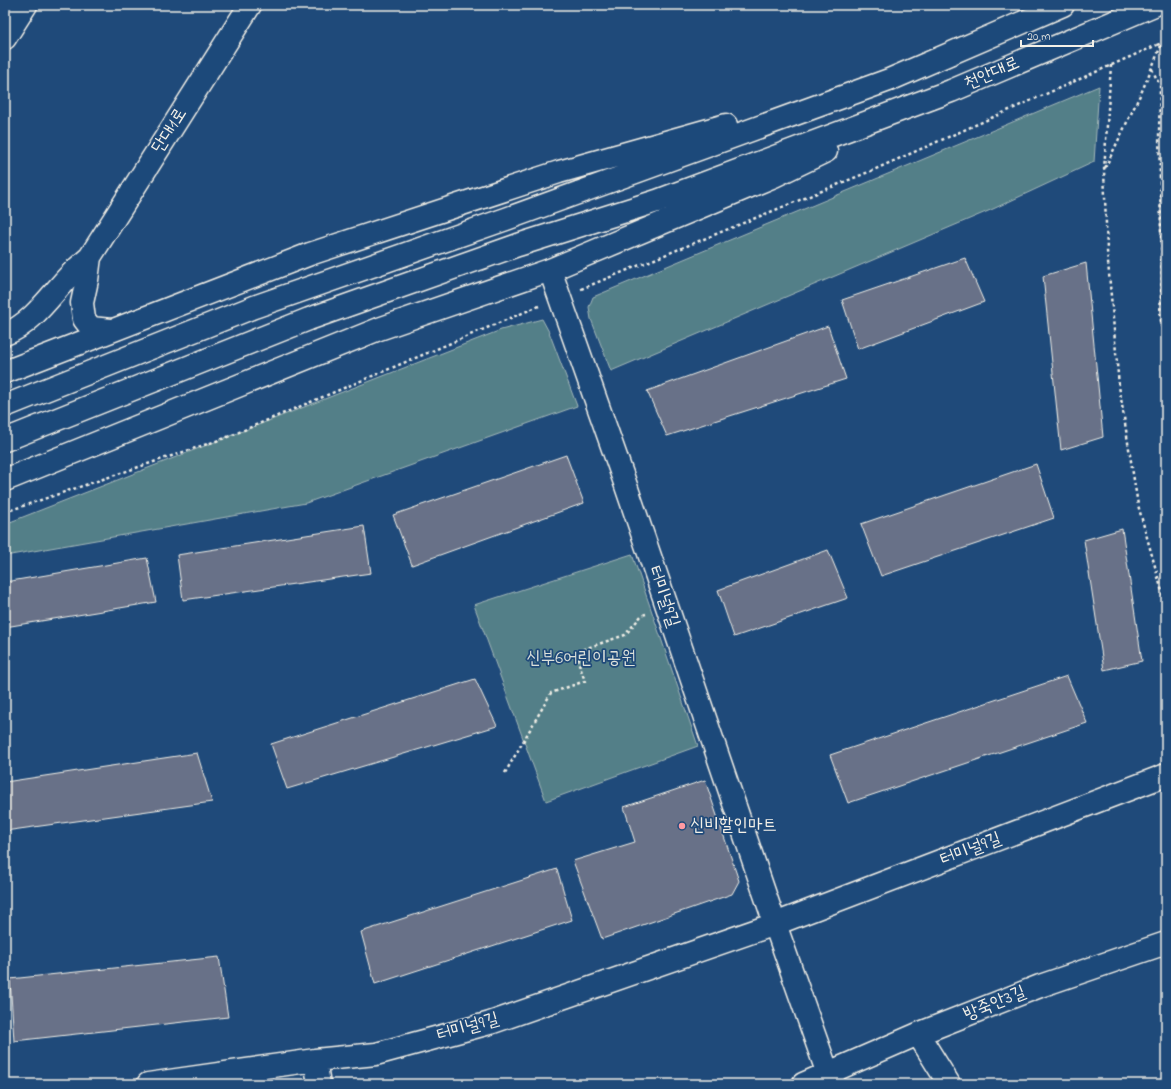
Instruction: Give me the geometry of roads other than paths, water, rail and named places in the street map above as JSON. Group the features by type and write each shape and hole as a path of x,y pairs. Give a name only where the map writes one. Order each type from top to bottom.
{"main road":[{"path":"5,38 26,5"},
{"name":"단대1로","path":"90,257 250,5"},
{"name":"천안대로","path":"889,80 1063,5"},
{"name":"천안대로","path":"951,91 1148,7"},
{"path":"5,406 254,307 506,219 889,80"},
{"path":"5,372 310,254 559,172 889,80"},
{"path":"5,440 310,319 518,245 656,201 951,91"},
{"path":"5,480 380,329 550,270 774,176 951,91"},
{"path":"90,257 88,280 82,303 84,319 91,328 111,330"},
{"path":"5,334 22,325 71,274 90,257"},
{"name":"터미널9길","path":"550,270 775,924"},
{"path":"5,367 58,351"},
{"name":"터미널9길","path":"148,1084 315,1060 376,1054 490,1023 775,924 1166,775"},
{"path":"775,924 831,1079"},
{"name":"방죽안3길","path":"803,1084 831,1079 918,1034 1040,986 1166,943"},
{"path":"918,1034 949,1084"},
{"path":"315,1060 320,1084"}],"place":[{"name":"신비할인마트","path":"682,826"}],"park label":[{"name":"신부6어린이공원","path":"581,659"}]}
